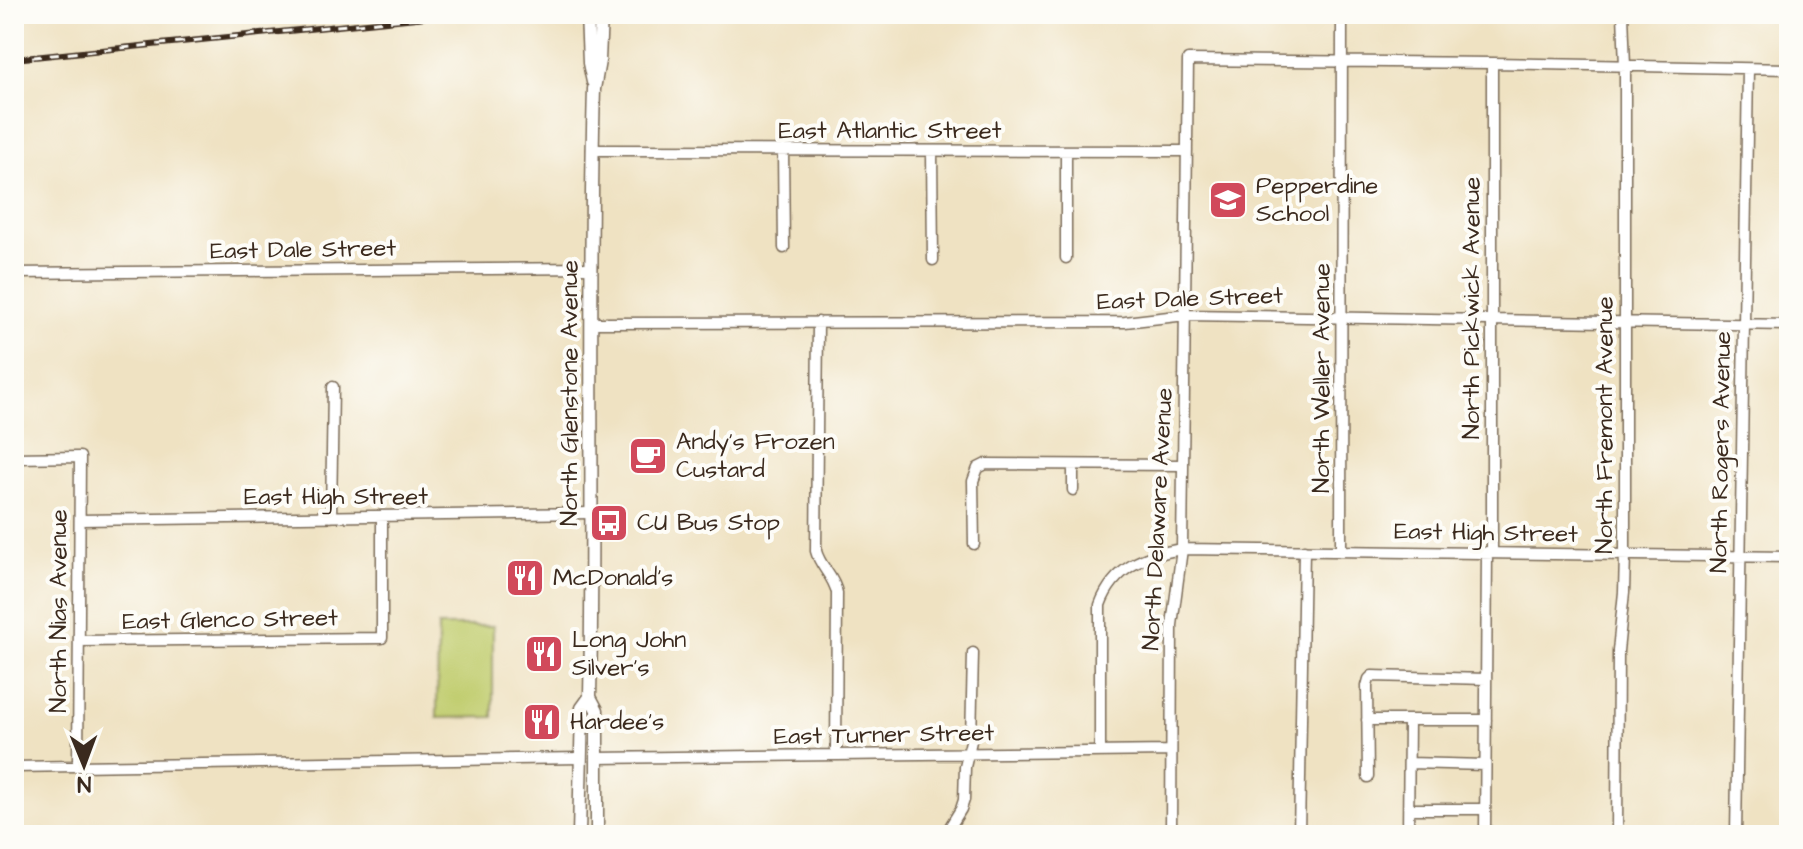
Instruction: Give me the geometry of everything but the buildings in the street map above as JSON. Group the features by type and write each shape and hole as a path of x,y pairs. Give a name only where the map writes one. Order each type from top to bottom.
{"main road":[{"name":"North Glenstone Avenue","path":"587,14 589,63 594,89"},
{"name":"North Glenstone Avenue","path":"579,835 592,513 592,150 601,14"},
{"name":"North Glenstone Avenue","path":"586,703 597,710 597,830"},
{"path":"581,758 588,769 589,815 597,830"}],"street":[{"name":"North Weller Avenue","path":"1341,550 1342,14"},
{"name":"North Fremont Avenue","path":"1617,835 1618,651 1625,555 1623,14"},
{"name":"North Delaware Avenue","path":"1171,835 1172,625 1182,549 1188,60 1341,61"},
{"path":"1341,61 1789,69"},
{"name":"North Pickwick Avenue","path":"1485,835 1492,63"},
{"name":"North Rogers Avenue","path":"1736,835 1748,69"},
{"name":"East Atlantic Street","path":"592,150 1187,151"},
{"path":"783,150 784,248"},
{"path":"1066,151 1066,258"},
{"path":"932,152 933,260"},
{"name":"East Dale Street","path":"14,273 592,268"},
{"name":"East Dale Street","path":"592,323 1125,322 1186,315 1789,325"},
{"path":"818,322 816,551 837,593 836,755"},
{"path":"331,517 333,387"},
{"name":"North Nias Avenue","path":"14,458 80,457 78,766"},
{"path":"974,544 974,464 1183,465"},
{"path":"1073,466 1073,490"},
{"name":"East High Street","path":"80,520 592,513"},
{"name":"East Glenco Street","path":"79,641 382,638 382,517"},
{"name":"East High Street","path":"1100,751 1100,605 1106,589 1133,563 1160,553 1182,549 1341,550 1789,557"},
{"path":"1299,835 1304,550"},
{"path":"948,835 963,805 965,767 971,741 973,653"},
{"path":"1368,777 1367,686 1372,676 1486,679"},
{"path":"1367,720 1486,720"},
{"path":"1408,835 1409,720"},
{"name":"East Turner Street","path":"597,758 1171,751"},
{"path":"14,767 581,758"},
{"path":"1409,763 1485,765"},
{"path":"1409,809 1485,809"}],"green space":[{"path":"438,626 493,626 493,717 437,718"}],"railway":[{"path":"14,59 455,14"}],"place":[{"name":"Pepperdine School","path":"1228,200"},
{"name":"Andy's Frozen Custard","path":"648,456"},
{"name":"CU Bus Stop","path":"609,523"},
{"name":"McDonald's","path":"525,578"},
{"name":"Long John Silver's","path":"544,654"},
{"name":"Hardee's","path":"542,722"}]}
